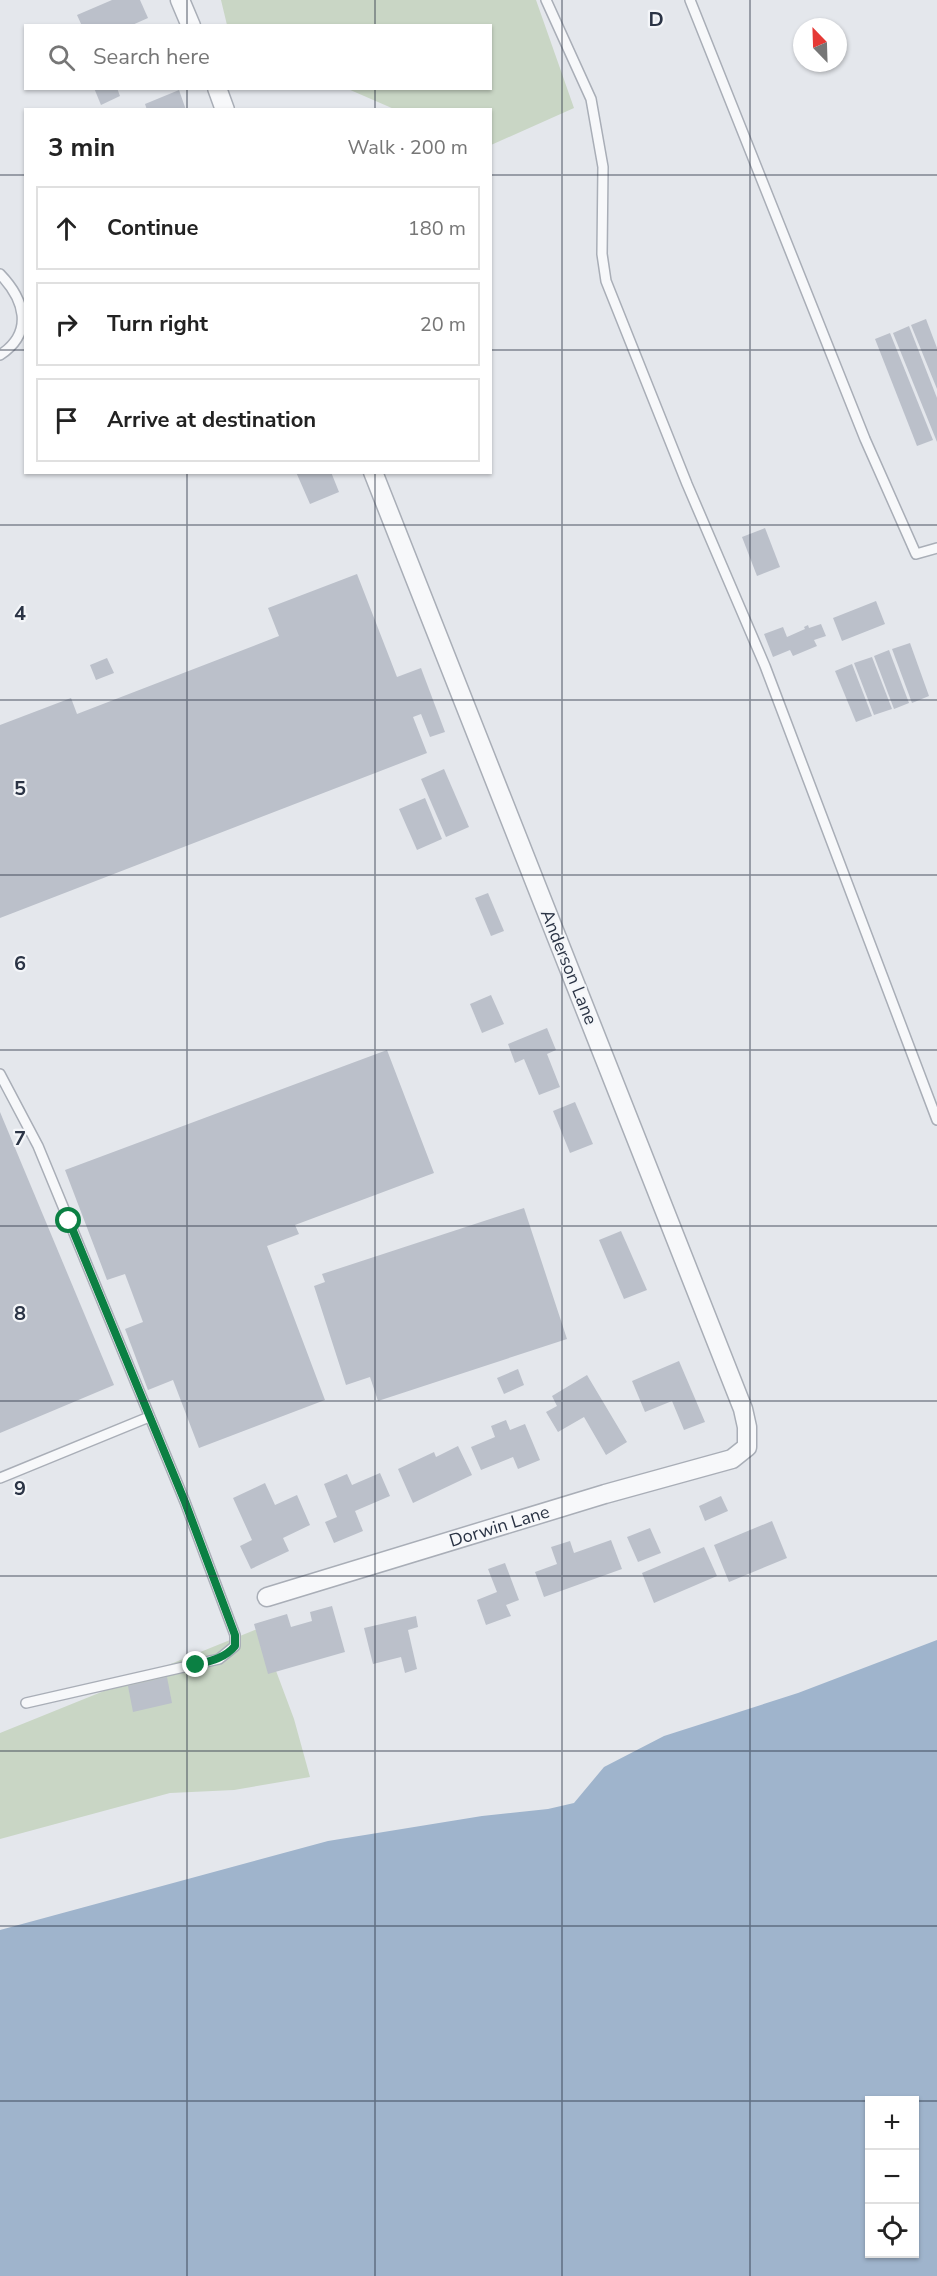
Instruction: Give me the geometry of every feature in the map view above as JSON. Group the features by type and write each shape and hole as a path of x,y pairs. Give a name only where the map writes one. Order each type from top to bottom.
{"street":[{"path":"180,0 190,24"},
{"path":"218,90 224,108"},
{"name":"Anderson Lane","path":"374,474 743,1409 747,1427 747,1447 732,1459"},
{"name":"Dorwin Lane","path":"267,1597 605,1494 732,1459"}],"lane":[{"path":"546,0 591,99 603,166 602,254 606,280 687,484 765,666 937,1120"},
{"path":"690,0 865,439 916,554 937,548"},
{"path":"0,274 17,293 23,311 20,332 9,349 0,355"},
{"path":"0,1074 38,1146 223,1599 235,1635 235,1646 219,1659 26,1703"},
{"path":"0,1478 149,1417"}],"green space":[{"path":"221,0 536,0 574,108 492,145 492,108 392,108 350,90 492,90 492,24 227,24"},
{"path":"260,1628 294,1719 310,1777 234,1790 170,1793 0,1839 0,1733"}],"water":[{"path":"937,1640 937,2276 0,2276 0,1930 328,1841 482,1816 548,1809 574,1803 604,1767 664,1736 798,1693"}],"building":[{"path":"112,0 140,0 148,18 134,24 81,24 77,15"},
{"path":"95,90 118,90 120,96 101,105"},
{"path":"179,90 185,108 146,108 145,104"},
{"path":"926,319 937,348 937,389 911,325"},
{"path":"909,326 937,398 937,442 893,333"},
{"path":"890,333 933,440 917,446 875,339"},
{"path":"297,474 332,474 339,492 310,504"},
{"path":"765,528 780,567 757,576 742,537"},
{"path":"357,574 397,677 421,668 445,732 430,737 421,714 413,717 427,753 0,918 0,725 71,698 77,714 279,636 268,608"},
{"path":"876,601 885,624 842,641 833,618"},
{"path":"821,624 826,636 814,640 817,646 793,656 790,650 773,657 764,634 783,627 787,637 805,629 804,627 808,625 809,628"},
{"path":"910,643 929,696 912,703 892,649"},
{"path":"889,650 909,703 894,709 874,656"},
{"path":"872,657 892,709 874,715 854,663"},
{"path":"107,658 114,673 96,680 90,665"},
{"path":"852,664 872,716 856,722 835,671"},
{"path":"444,769 469,827 446,837 421,779"},
{"path":"425,798 442,839 417,850 399,809"},
{"path":"488,893 504,931 491,936 475,898"},
{"path":"491,995 504,1024 482,1033 470,1004"},
{"path":"547,1028 556,1050 547,1054 560,1087 539,1095 524,1059 515,1063 508,1044"},
{"path":"387,1050 434,1173 295,1225 299,1234 267,1246 325,1400 199,1448 173,1380 148,1390 125,1329 143,1322 125,1274 107,1280 65,1170"},
{"path":"575,1102 593,1144 570,1153 553,1111"},
{"path":"0,1112 114,1385 0,1433"},
{"path":"524,1208 567,1339 378,1401 370,1377 346,1385 314,1286 325,1282 322,1274"},
{"path":"621,1231 647,1290 624,1299 599,1240"},
{"path":"679,1361 705,1422 684,1430 672,1401 645,1412 632,1381"},
{"path":"518,1369 524,1385 504,1394 497,1378"},
{"path":"587,1375 627,1442 606,1455 584,1417 558,1432 546,1412 557,1406 552,1396"},
{"path":"506,1420 510,1430 525,1424 540,1460 518,1469 513,1457 481,1470 471,1447 495,1437 491,1426"},
{"path":"458,1446 472,1475 413,1503 398,1469 434,1452 436,1457"},
{"path":"380,1473 390,1496 355,1511 363,1531 334,1543 325,1522 337,1517 324,1484 347,1474 352,1485"},
{"path":"265,1483 275,1505 297,1495 310,1525 283,1538 289,1551 251,1569 240,1546 252,1540 233,1498"},
{"path":"721,1496 728,1511 705,1521 699,1506"},
{"path":"772,1521 787,1558 729,1582 714,1545"},
{"path":"650,1528 661,1553 638,1562 627,1537"},
{"path":"611,1540 622,1569 544,1597 535,1572 557,1564 551,1547 570,1541 574,1553"},
{"path":"704,1547 717,1576 654,1603 642,1573"},
{"path":"505,1563 519,1600 506,1605 511,1616 486,1625 477,1600 497,1592 488,1569"},
{"path":"332,1606 345,1652 268,1674 254,1624 287,1614 291,1627 312,1621 310,1612"},
{"path":"416,1616 418,1627 408,1630 417,1669 405,1673 401,1657 373,1664 364,1628"},
{"path":"167,1677 172,1703 133,1712 128,1686"}],"route":[{"path":"69,1221 185,1502 235,1635 235,1646 230,1652 219,1659 196,1665"}]}
